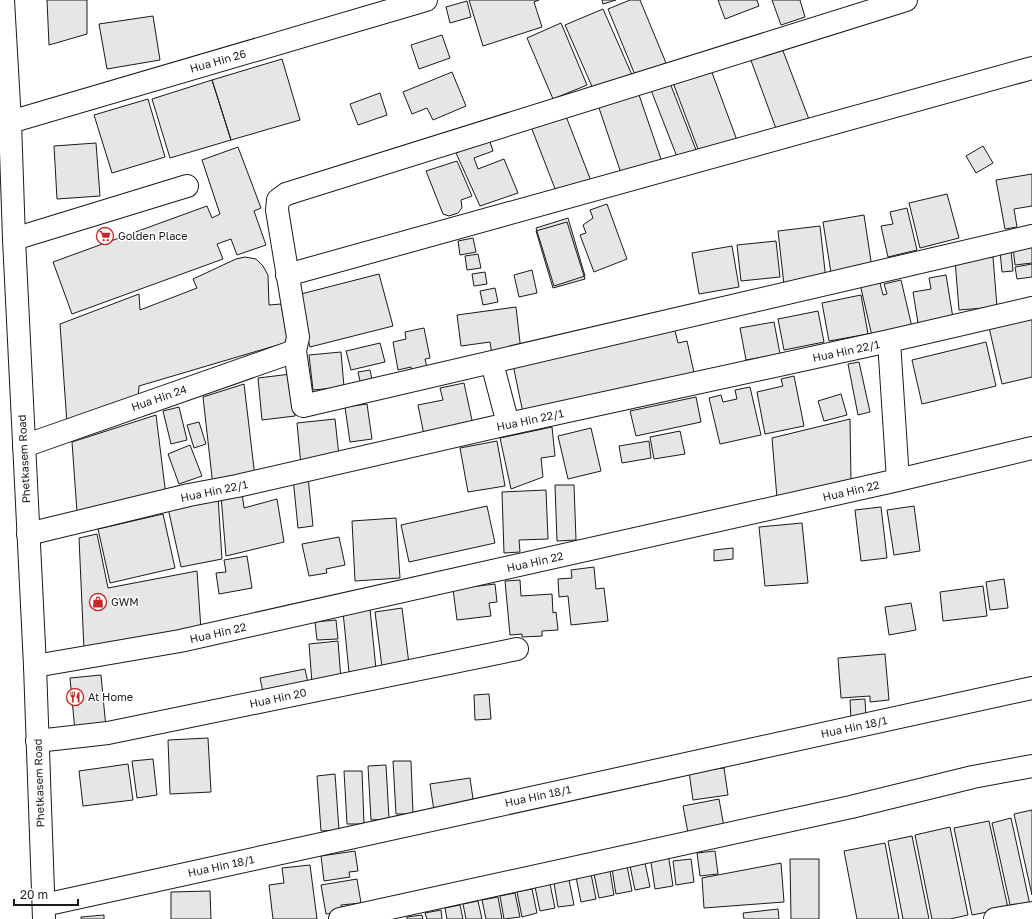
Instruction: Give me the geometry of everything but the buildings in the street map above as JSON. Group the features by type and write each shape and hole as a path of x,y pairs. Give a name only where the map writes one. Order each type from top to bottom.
{"street":[{"name":"Phetkasem Road","path":"3,0 10,122 14,240 9,307 24,446 35,666 44,912"},
{"name":"Hua Hin 26","path":"10,122 426,0"},
{"path":"906,0 286,194 278,200 276,210 298,337 295,351 303,406 1032,236"},
{"path":"287,275 1032,68"},
{"path":"14,240 187,186"},
{"name":"Hua Hin 22/1","path":"28,534 189,495 237,486 508,424 889,341 1032,308"},
{"path":"889,341 898,480"},
{"name":"Hua Hin 24","path":"24,446 295,351"},
{"path":"492,363 508,424"},
{"name":"Hua Hin 22","path":"35,666 180,641 898,480 1032,448"},
{"name":"Hua Hin 20","path":"37,741 108,733 517,649"},
{"name":"Hua Hin 18/1","path":"44,912 1032,688"},
{"path":"340,919 851,807 973,777 1032,766"},
{"path":"995,919 1032,913"}],"place":[{"name":"Golden Place","path":"105,236"},
{"name":"GWM","path":"98,602"},
{"name":"At Home","path":"75,697"}]}
